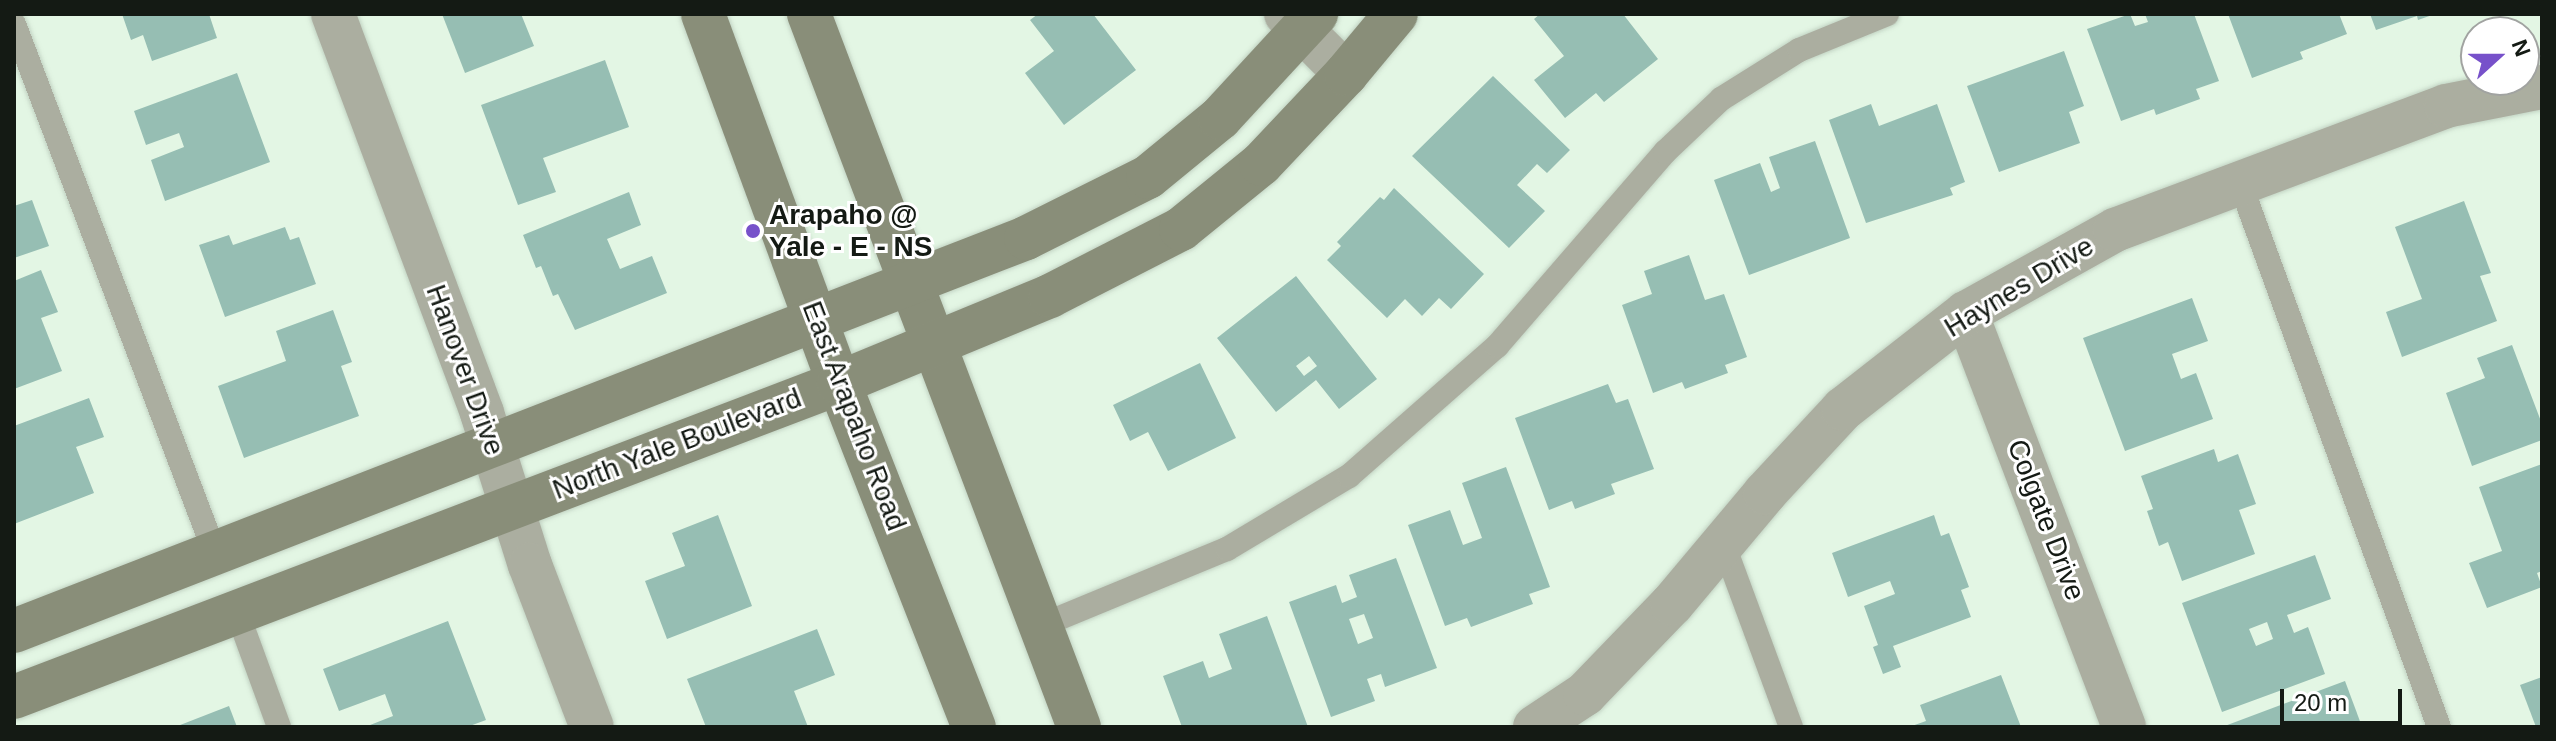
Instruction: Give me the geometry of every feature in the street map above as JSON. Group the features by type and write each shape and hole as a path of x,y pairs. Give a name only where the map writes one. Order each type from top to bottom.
{"street":[{"name":"Hanover Drive","path":"333,14 494,445 530,565 592,727"},
{"name":"East Arapaho Road","path":"703,14 818,319 839,383 974,727"},
{"path":"809,14 1079,727"},
{"name":"North Yale Boulevard","path":"14,697 839,383 1050,296 1181,229 1261,164 1346,74 1396,14"},
{"path":"14,631 1026,238 1148,177 1220,118 1302,19 1346,74"},
{"name":"Haynes Drive","path":"1535,727 1585,694 1672,604 1843,409 1966,313 2115,230 2446,106 2542,87"},
{"name":"Colgate Drive","path":"1966,313 2124,727"}],"lane":[{"path":"1040,626 1227,549 1349,476 1497,346 1665,152 1721,99 1799,50 1887,14"},
{"path":"14,24 215,553"},
{"path":"2240,183 2439,727"},
{"path":"1723,543 1791,727"},
{"path":"237,612 279,727"}],"building":[{"path":"122,14 209,14 217,38 152,61 143,35 131,40"},
{"path":"442,14 521,14 534,46 465,73"},
{"path":"1038,14 1093,14 1136,70 1064,125 1025,73 1054,51 1030,20"},
{"path":"1540,14 1623,14 1658,59 1604,102 1596,93 1565,118 1534,80 1564,56 1534,19"},
{"path":"2130,14 2135,26 2148,22 2145,14 2194,14 2219,81 2196,89 2200,99 2156,115 2154,109 2121,121 2087,29"},
{"path":"2228,14 2339,14 2347,34 2300,52 2303,59 2252,78"},
{"path":"2370,14 2435,14 2418,20 2417,16 2376,30"},
{"path":"2064,51 2084,106 2069,112 2080,143 1999,172 1967,86"},
{"path":"605,60 629,127 543,158 556,192 518,205 481,105"},
{"path":"237,73 270,162 165,201 151,160 184,147 179,133 146,145 134,111"},
{"path":"1493,76 1570,150 1547,173 1537,164 1517,185 1545,211 1509,248 1412,156"},
{"path":"1871,104 1879,126 1937,104 1965,182 1950,188 1953,195 1866,223 1829,120"},
{"path":"1815,141 1850,238 1749,275 1714,180 1760,163 1771,192 1780,188 1769,157"},
{"path":"1394,188 1484,274 1451,309 1439,298 1422,316 1405,299 1387,318 1327,260 1341,246 1337,242 1380,197 1384,200"},
{"path":"629,192 641,225 607,239 620,269 652,256 667,293 575,330 558,294 553,296 541,266 536,268 523,235"},
{"path":"32,200 49,246 14,258 14,206"},
{"path":"2464,201 2491,273 2480,276 2497,321 2402,357 2386,312 2422,299 2395,227"},
{"path":"285,227 290,240 299,237 316,284 225,317 199,245 229,235 233,245"},
{"path":"1689,255 1705,300 1724,294 1747,357 1725,365 1728,373 1685,389 1682,382 1653,393 1622,305 1652,294 1644,271"},
{"path":"41,270 58,312 41,318 62,371 14,389 14,281"},
{"path":"1296,276 1377,379 1339,409 1316,380 1276,412 1217,338","holes":["1309,356 1317,366 1304,376 1296,366"]},
{"path":"2192,298 2208,341 2172,354 2181,379 2196,373 2213,419 2125,451 2083,338"},
{"path":"333,310 352,362 341,366 359,416 244,458 218,386 286,361 276,331"},
{"path":"2512,345 2542,424 2542,440 2472,466 2446,393 2485,378 2477,358"},
{"path":"1200,363 1236,438 1168,471 1148,432 1130,441 1113,405"},
{"path":"1608,384 1616,403 1628,399 1654,469 1611,484 1615,494 1575,509 1572,501 1549,510 1515,418"},
{"path":"89,398 104,437 76,447 94,493 14,524 14,426"},
{"path":"2214,449 2218,462 2238,454 2256,504 2239,510 2255,554 2182,581 2168,542 2159,546 2147,511 2153,509 2141,476"},
{"path":"2542,464 2542,571 2537,573 2542,587 2487,608 2469,563 2502,551 2479,487"},
{"path":"1506,467 1550,587 1529,594 1533,604 1471,627 1467,618 1445,626 1408,525 1450,510 1463,545 1482,538 1462,483"},
{"path":"718,515 752,606 667,639 645,581 685,566 672,533"},
{"path":"1934,515 1941,536 1949,533 1969,587 1961,590 1971,617 1893,646 1901,667 1883,674 1873,647 1878,645 1864,606 1895,594 1890,581 1848,597 1832,553"},
{"path":"2315,555 2331,599 2287,615 2294,633 2308,627 2325,674 2222,712 2182,603","holes":["2267,622 2273,639 2256,646 2249,629"]},
{"path":"1396,558 1437,668 1385,687 1381,674 1367,679 1375,701 1331,717 1289,602 1336,585 1342,603 1357,597 1349,575","holes":["1364,614 1373,638 1358,644 1349,619"]},
{"path":"1267,616 1308,727 1182,727 1163,676 1203,661 1209,678 1232,669 1219,634"},
{"path":"448,621 486,720 467,727 365,727 393,716 385,694 339,711 323,669"},
{"path":"817,629 835,675 794,691 808,727 706,727 687,679"},
{"path":"2001,675 2021,727 1909,727 1926,721 1920,705"},
{"path":"2542,677 2542,727 2536,727 2520,685"},
{"path":"2345,681 2361,724 2352,727 2222,727"},
{"path":"229,706 237,727 175,727"}],"place":[{"name":"Arapaho @ Yale - E - NS","path":"753,231"}]}
